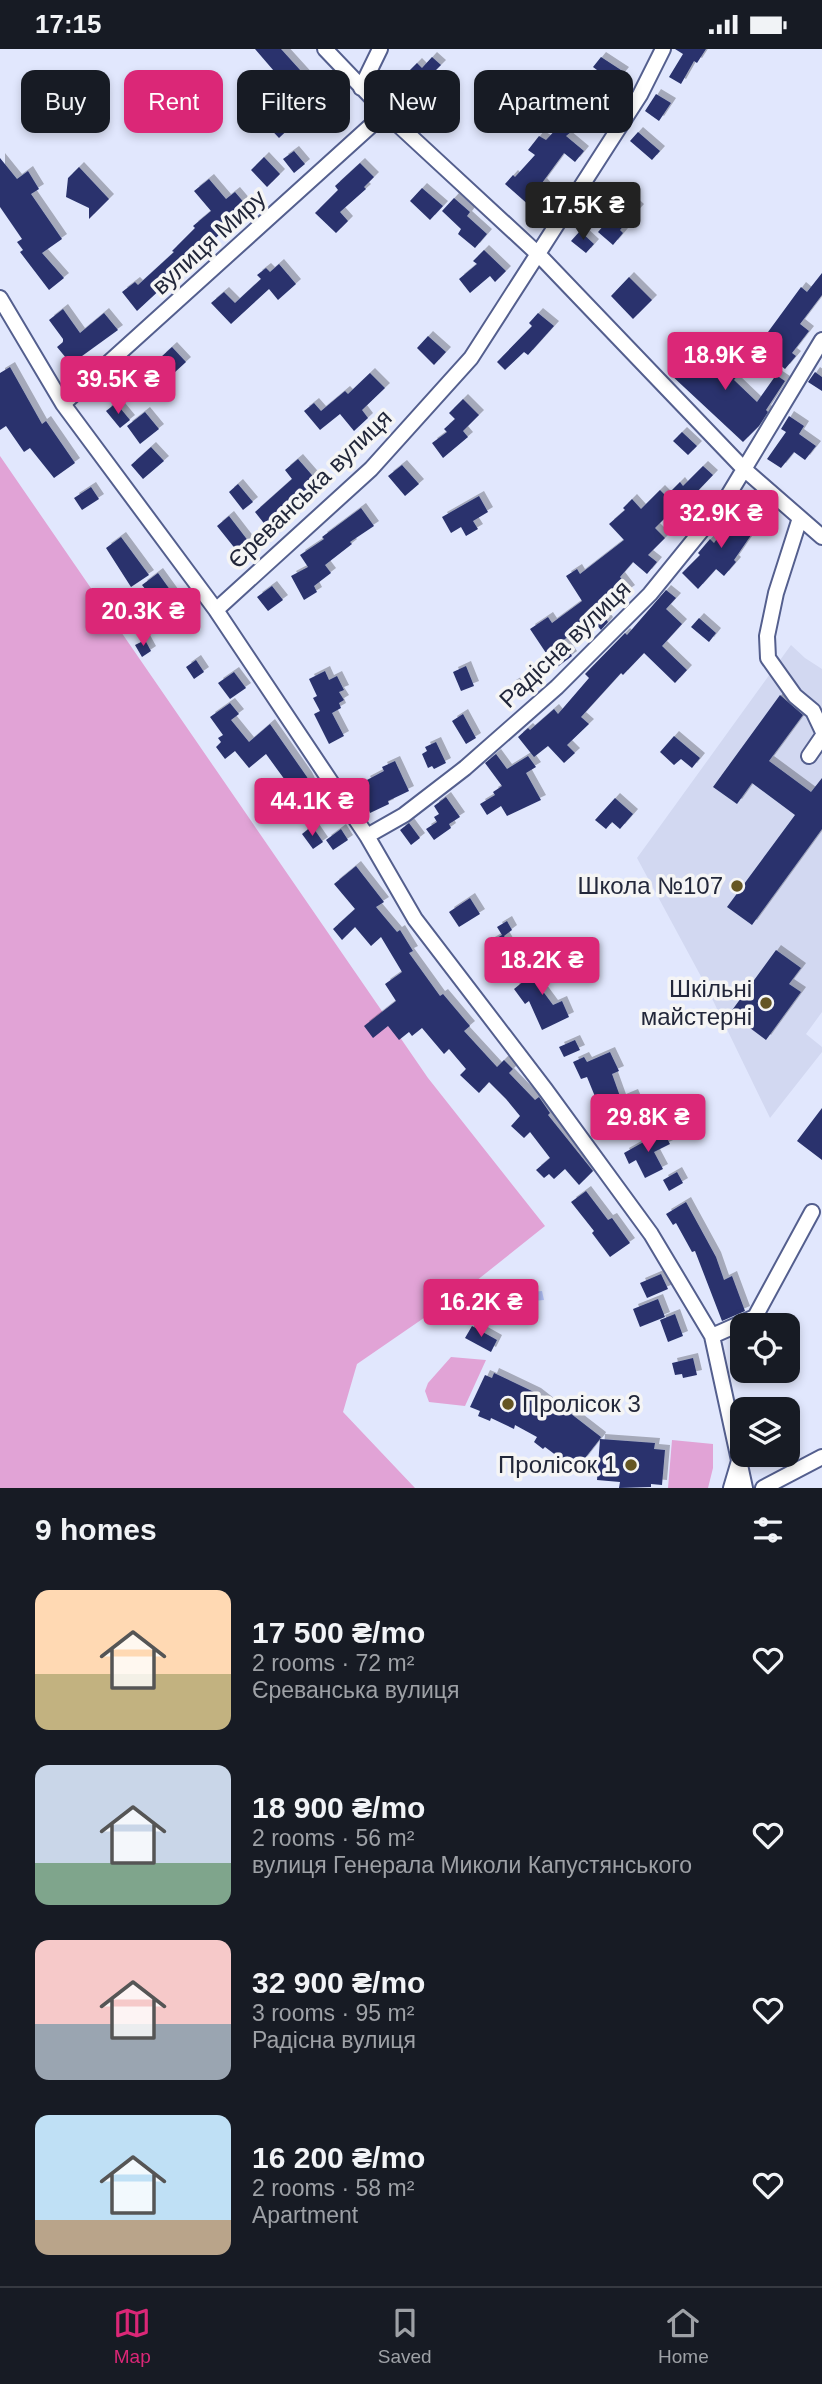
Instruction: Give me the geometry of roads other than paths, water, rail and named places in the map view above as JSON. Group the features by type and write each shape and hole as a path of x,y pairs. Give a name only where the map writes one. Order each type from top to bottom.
{"street":[{"path":"325,49 364,92"},
{"path":"360,88 380,49"},
{"name":"Єреванська вулиця","path":"216,610 372,469 471,358 640,95 663,49"},
{"name":"вулиця Миру","path":"63,404 364,133"},
{"path":"408,133 539,255 744,470 822,537"},
{"path":"0,298 63,404 216,610 367,836 415,919 545,1089 651,1234 712,1336 730,1416"},
{"name":"Радісна вулиця","path":"367,836 404,815 466,768 557,687 650,593 723,504 822,340"},
{"path":"800,518 776,593 767,636 768,658 795,696 813,711 822,730"},
{"path":"809,756 822,737"},
{"path":"712,1336 755,1317 812,1212"},
{"path":"763,1488 822,1457"},
{"path":"731,1488 738,1467"},
{"path":"742,1467 746,1488"}],"water":[{"path":"542,1291 544,1300 522,1302 521,1293"}],"place":[{"name":"Школа №107","path":"737,886"},
{"name":"Шкільні майстерні","path":"766,1003"},
{"name":"Пролісок 3","path":"508,1404"},
{"name":"Пролісок 1","path":"631,1465"}]}
